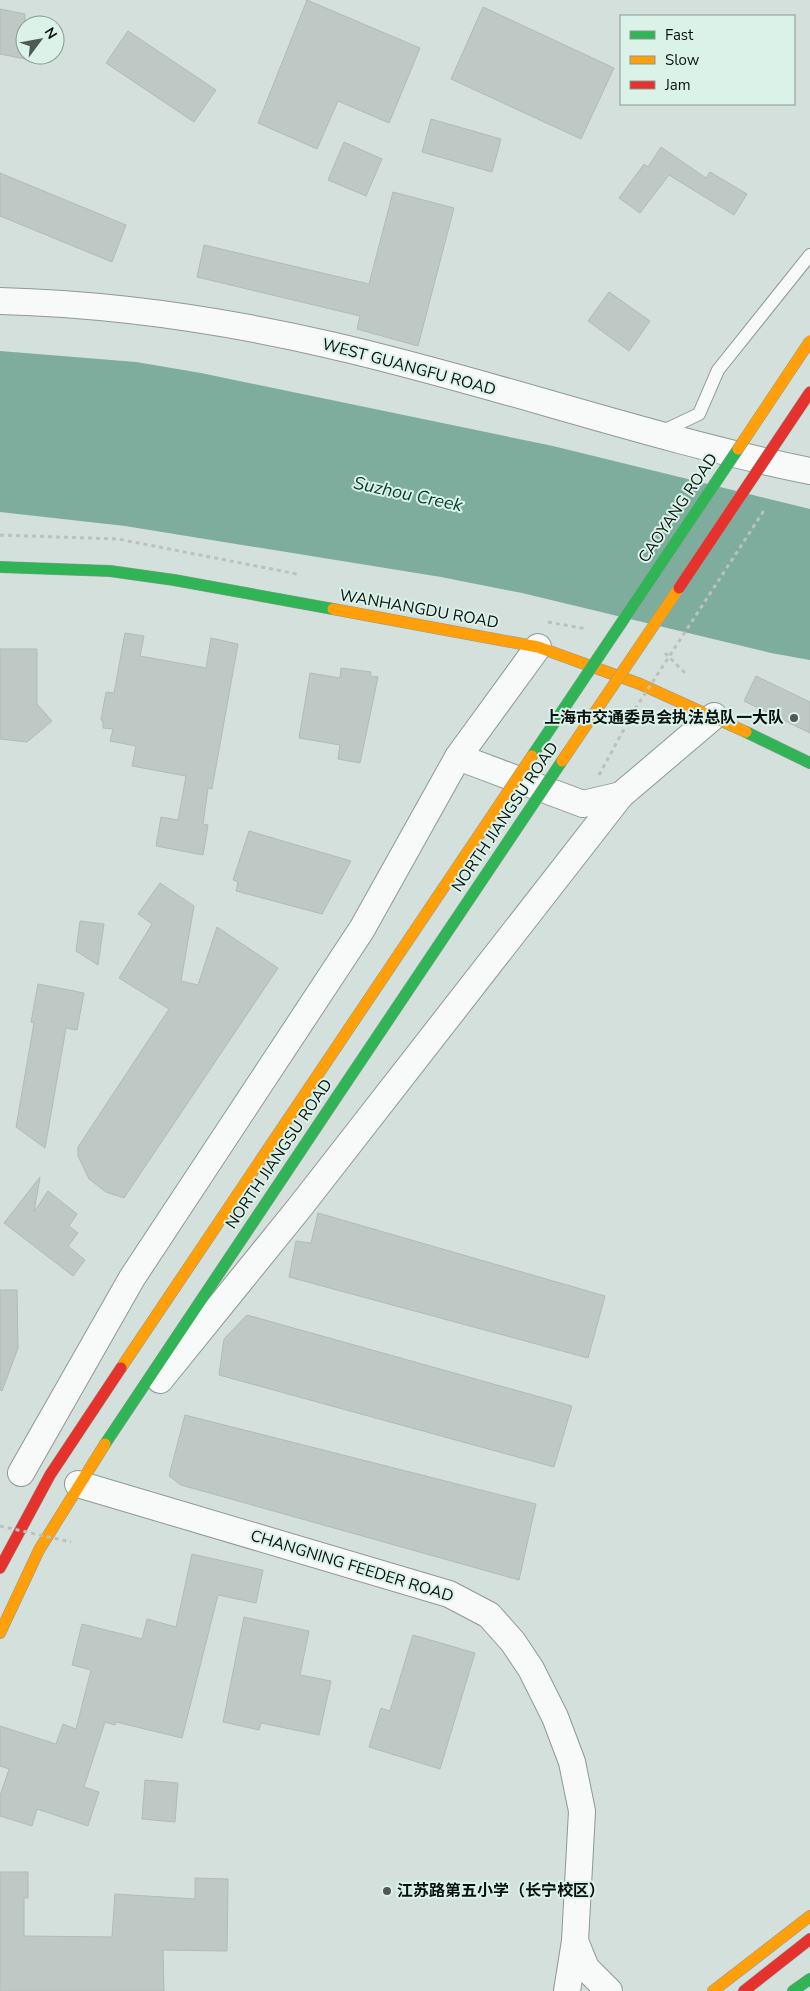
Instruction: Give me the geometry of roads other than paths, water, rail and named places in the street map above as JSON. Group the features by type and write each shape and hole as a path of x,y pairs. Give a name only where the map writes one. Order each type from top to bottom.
{"main road":[{"name":"CAOYANG ROAD","path":"574,693 810,341"},
{"name":"NORTH JIANGSU ROAD","path":"0,1633 38,1550 78,1484 810,392"},
{"name":"WANHANGDU ROAD","path":"0,567 110,571 164,578 538,647 640,684 714,716 810,764"},
{"name":"NORTH JIANGSU ROAD","path":"0,1568 50,1475 574,693"},
{"path":"713,1991 810,1916"},
{"path":"744,1991 810,1939"},
{"path":"793,1991 810,1979"}],"street":[{"name":"WEST GUANGFU ROAD","path":"0,301 40,302 185,318 330,345 655,434 744,457 810,470"},
{"path":"50,1475 10,1472 132,1278 362,929 458,757 538,647"},
{"path":"138,1408 300,1206 620,795 714,716"},
{"path":"458,757 583,804 620,795"},
{"name":"CHANGNING FEEDER ROAD","path":"78,1484 449,1594 489,1615 513,1642 531,1669 555,1717 572,1762 582,1812 575,1941 567,1991"},
{"name":"CHANGNING FEEDER ROAD","path":"575,1941 586,1968 608,1991"}],"lane":[{"path":"655,434 699,414 718,370 810,255"},
{"path":"808,1991 810,1979"}],"water":[{"name":"Suzhou Creek","path":"0,351 136,362 201,373 553,446 810,509 810,660 771,653 522,593 441,577 125,526 0,512"}],"place":[{"name":"上海市交通委员会执法总队一大队","path":"794,718"},
{"name":"江苏路第五小学（长宁校区）","path":"387,1891"}]}
